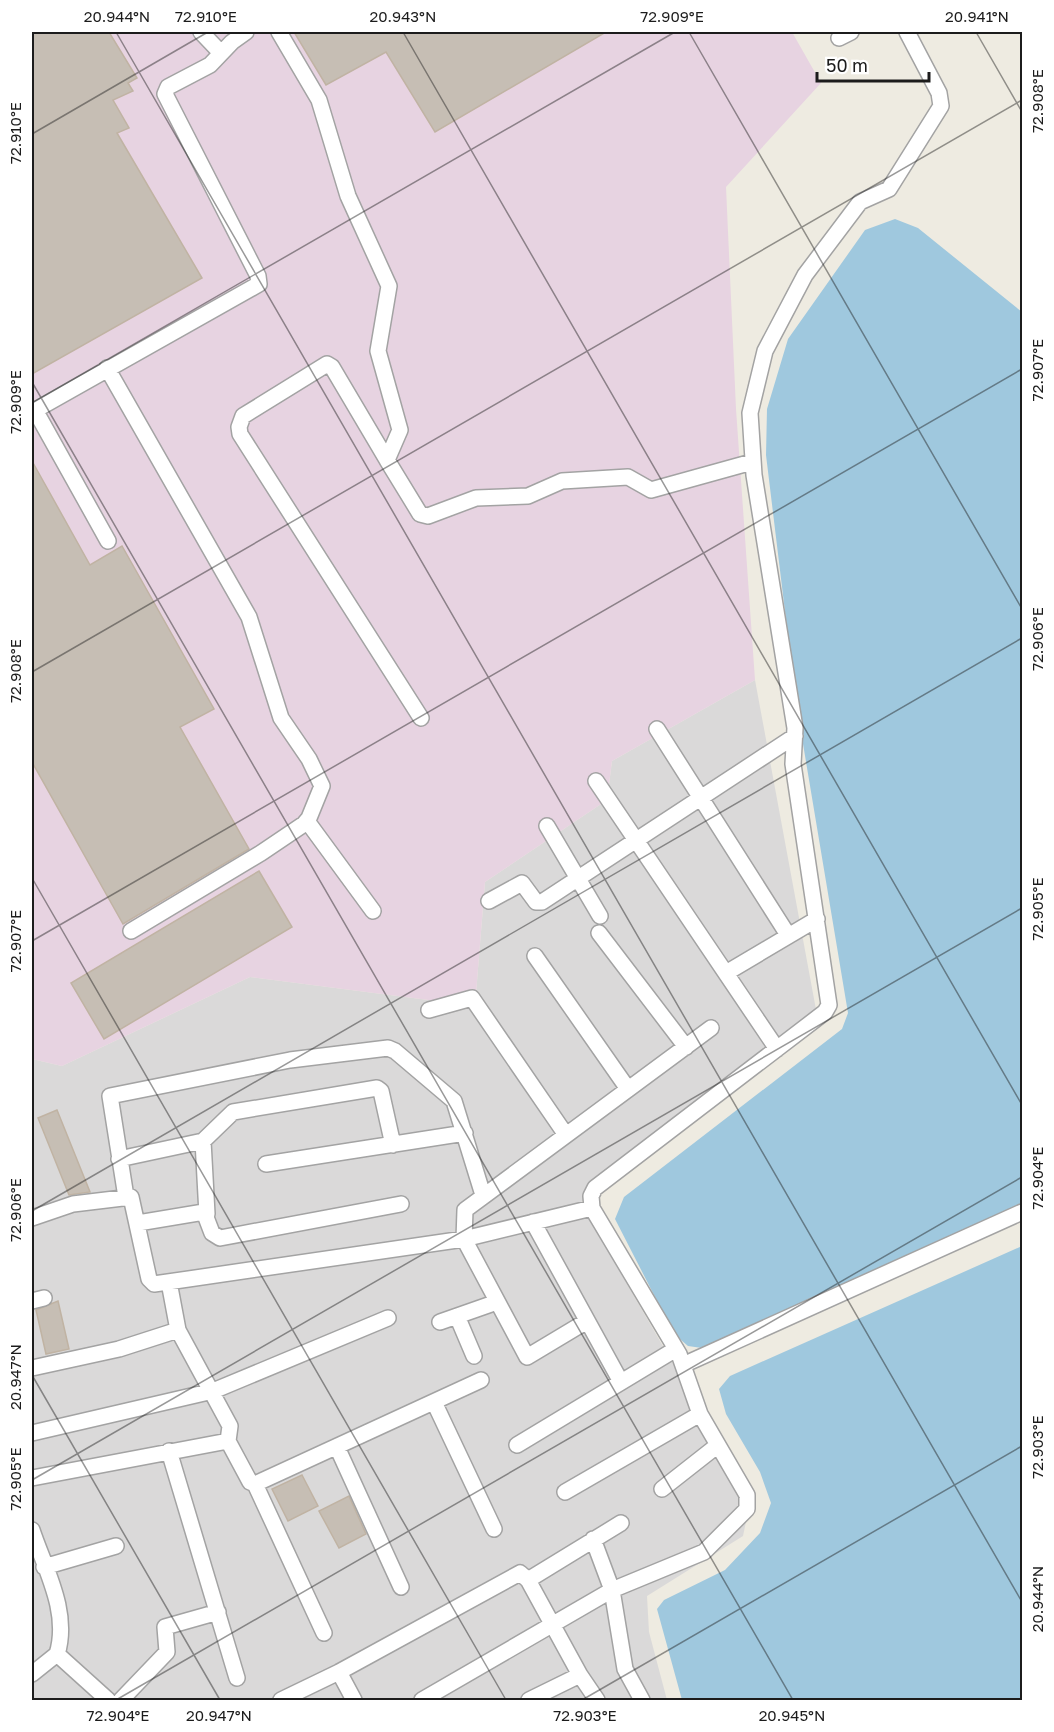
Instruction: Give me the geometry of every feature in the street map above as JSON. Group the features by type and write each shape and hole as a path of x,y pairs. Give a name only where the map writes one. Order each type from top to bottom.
{"street":[{"path":"201,32 221,53"},
{"path":"108,541 34,411 259,284 258,276 165,94 168,87 207,67 246,32"},
{"path":"279,32 319,100 348,196 389,286 378,351 400,430 387,460"},
{"path":"422,1701 612,1590 704,1552 747,1509 747,1495 700,1414 676,1350 592,1208 591,1196 595,1188 825,1012 829,1005 793,764 795,736 752,462 749,418 765,351 801,282 860,202 889,189 941,106 939,93 907,32"},
{"path":"421,718 240,434 240,422 243,416 327,364 332,367 424,517 476,498 528,496 562,481 628,477 651,490 752,462"},
{"path":"107,368 249,617 281,718 309,759 322,786 307,821 261,853 131,931"},
{"path":"657,729 788,935"},
{"path":"489,901 522,883 539,903 795,736"},
{"path":"596,781 777,1048"},
{"path":"307,821 373,911"},
{"path":"547,826 600,916"},
{"path":"726,973 817,919"},
{"path":"599,933 686,1047"},
{"path":"535,956 628,1089"},
{"path":"429,1011 472,998 566,1134"},
{"path":"587,1321 527,1357 464,1239 465,1210 711,1028"},
{"path":"126,1197 109,1101 114,1095 290,1060 388,1048 395,1051 451,1097 457,1106 483,1195"},
{"path":"119,1159 203,1141 233,1112 377,1088 381,1091 393,1145"},
{"path":"266,1164 465,1133"},
{"path":"203,1141 207,1224 212,1233 220,1238 401,1204"},
{"path":"32,1218 73,1204 126,1197 134,1200 152,1284 464,1239 592,1208"},
{"path":"138,1223 201,1212 207,1214"},
{"path":"683,1365 1023,1212"},
{"path":"533,1222 621,1382"},
{"path":"169,1282 178,1330 231,1426 228,1441 250,1482 255,1484 324,1633"},
{"path":"440,1322 497,1302"},
{"path":"457,1316 474,1356"},
{"path":"32,1433 213,1391 388,1318"},
{"path":"32,1368 119,1349 178,1330"},
{"path":"517,1445 676,1350"},
{"path":"255,1484 482,1380"},
{"path":"434,1402 494,1529"},
{"path":"565,1492 700,1414"},
{"path":"32,1478 228,1441"},
{"path":"662,1489 718,1445"},
{"path":"337,1448 401,1587"},
{"path":"169,1451 237,1678"},
{"path":"528,1580 621,1522"},
{"path":"32,1530 62,1618 57,1654 32,1674"},
{"path":"593,1539 612,1590 625,1669 642,1701"},
{"path":"45,1567 116,1546"},
{"path":"280,1701 339,1672 516,1573 528,1580 580,1675 597,1701"},
{"path":"121,1701 165,1655 168,1649 165,1626 219,1612"},
{"path":"57,1654 108,1701"},
{"path":"339,1672 354,1701"},
{"path":"528,1701 580,1675"}],"shaded area":[{"path":"32,32 792,32 821,83 726,187 736,409 755,680 612,761 607,800 485,882 475,1006 250,977 62,1066 32,1059"},
{"path":"755,680 817,1015 580,1203 751,1498 743,1536 647,1596 649,1632 667,1700 32,1700 32,1059 62,1066 250,977 475,1006 485,882 607,800 612,761"}],"water":[{"path":"895,219 918,228 1022,312 1022,1205 702,1348 688,1346 674,1334 615,1219 624,1197 842,1029 848,1013 796,702 766,455 767,409 788,339 865,230"},
{"path":"1022,1246 1022,1700 682,1700 657,1609 664,1600 725,1570 760,1533 771,1503 760,1472 726,1414 719,1389 730,1376"}],"building":[{"path":"32,32 109,32 137,78 128,83 133,91 113,100 129,128 117,133 202,278 32,374"},
{"path":"294,32 606,32 435,132 386,52 326,85"},
{"path":"32,461 90,565 122,546 214,709 180,727 249,849 123,924 32,762"},
{"path":"259,871 292,927 104,1039 71,983"},
{"path":"57,1110 90,1192 69,1195 38,1118"},
{"path":"58,1301 69,1349 46,1354 36,1310"},
{"path":"302,1475 318,1506 288,1521 272,1489"},
{"path":"349,1496 366,1534 339,1548 319,1511"}]}
